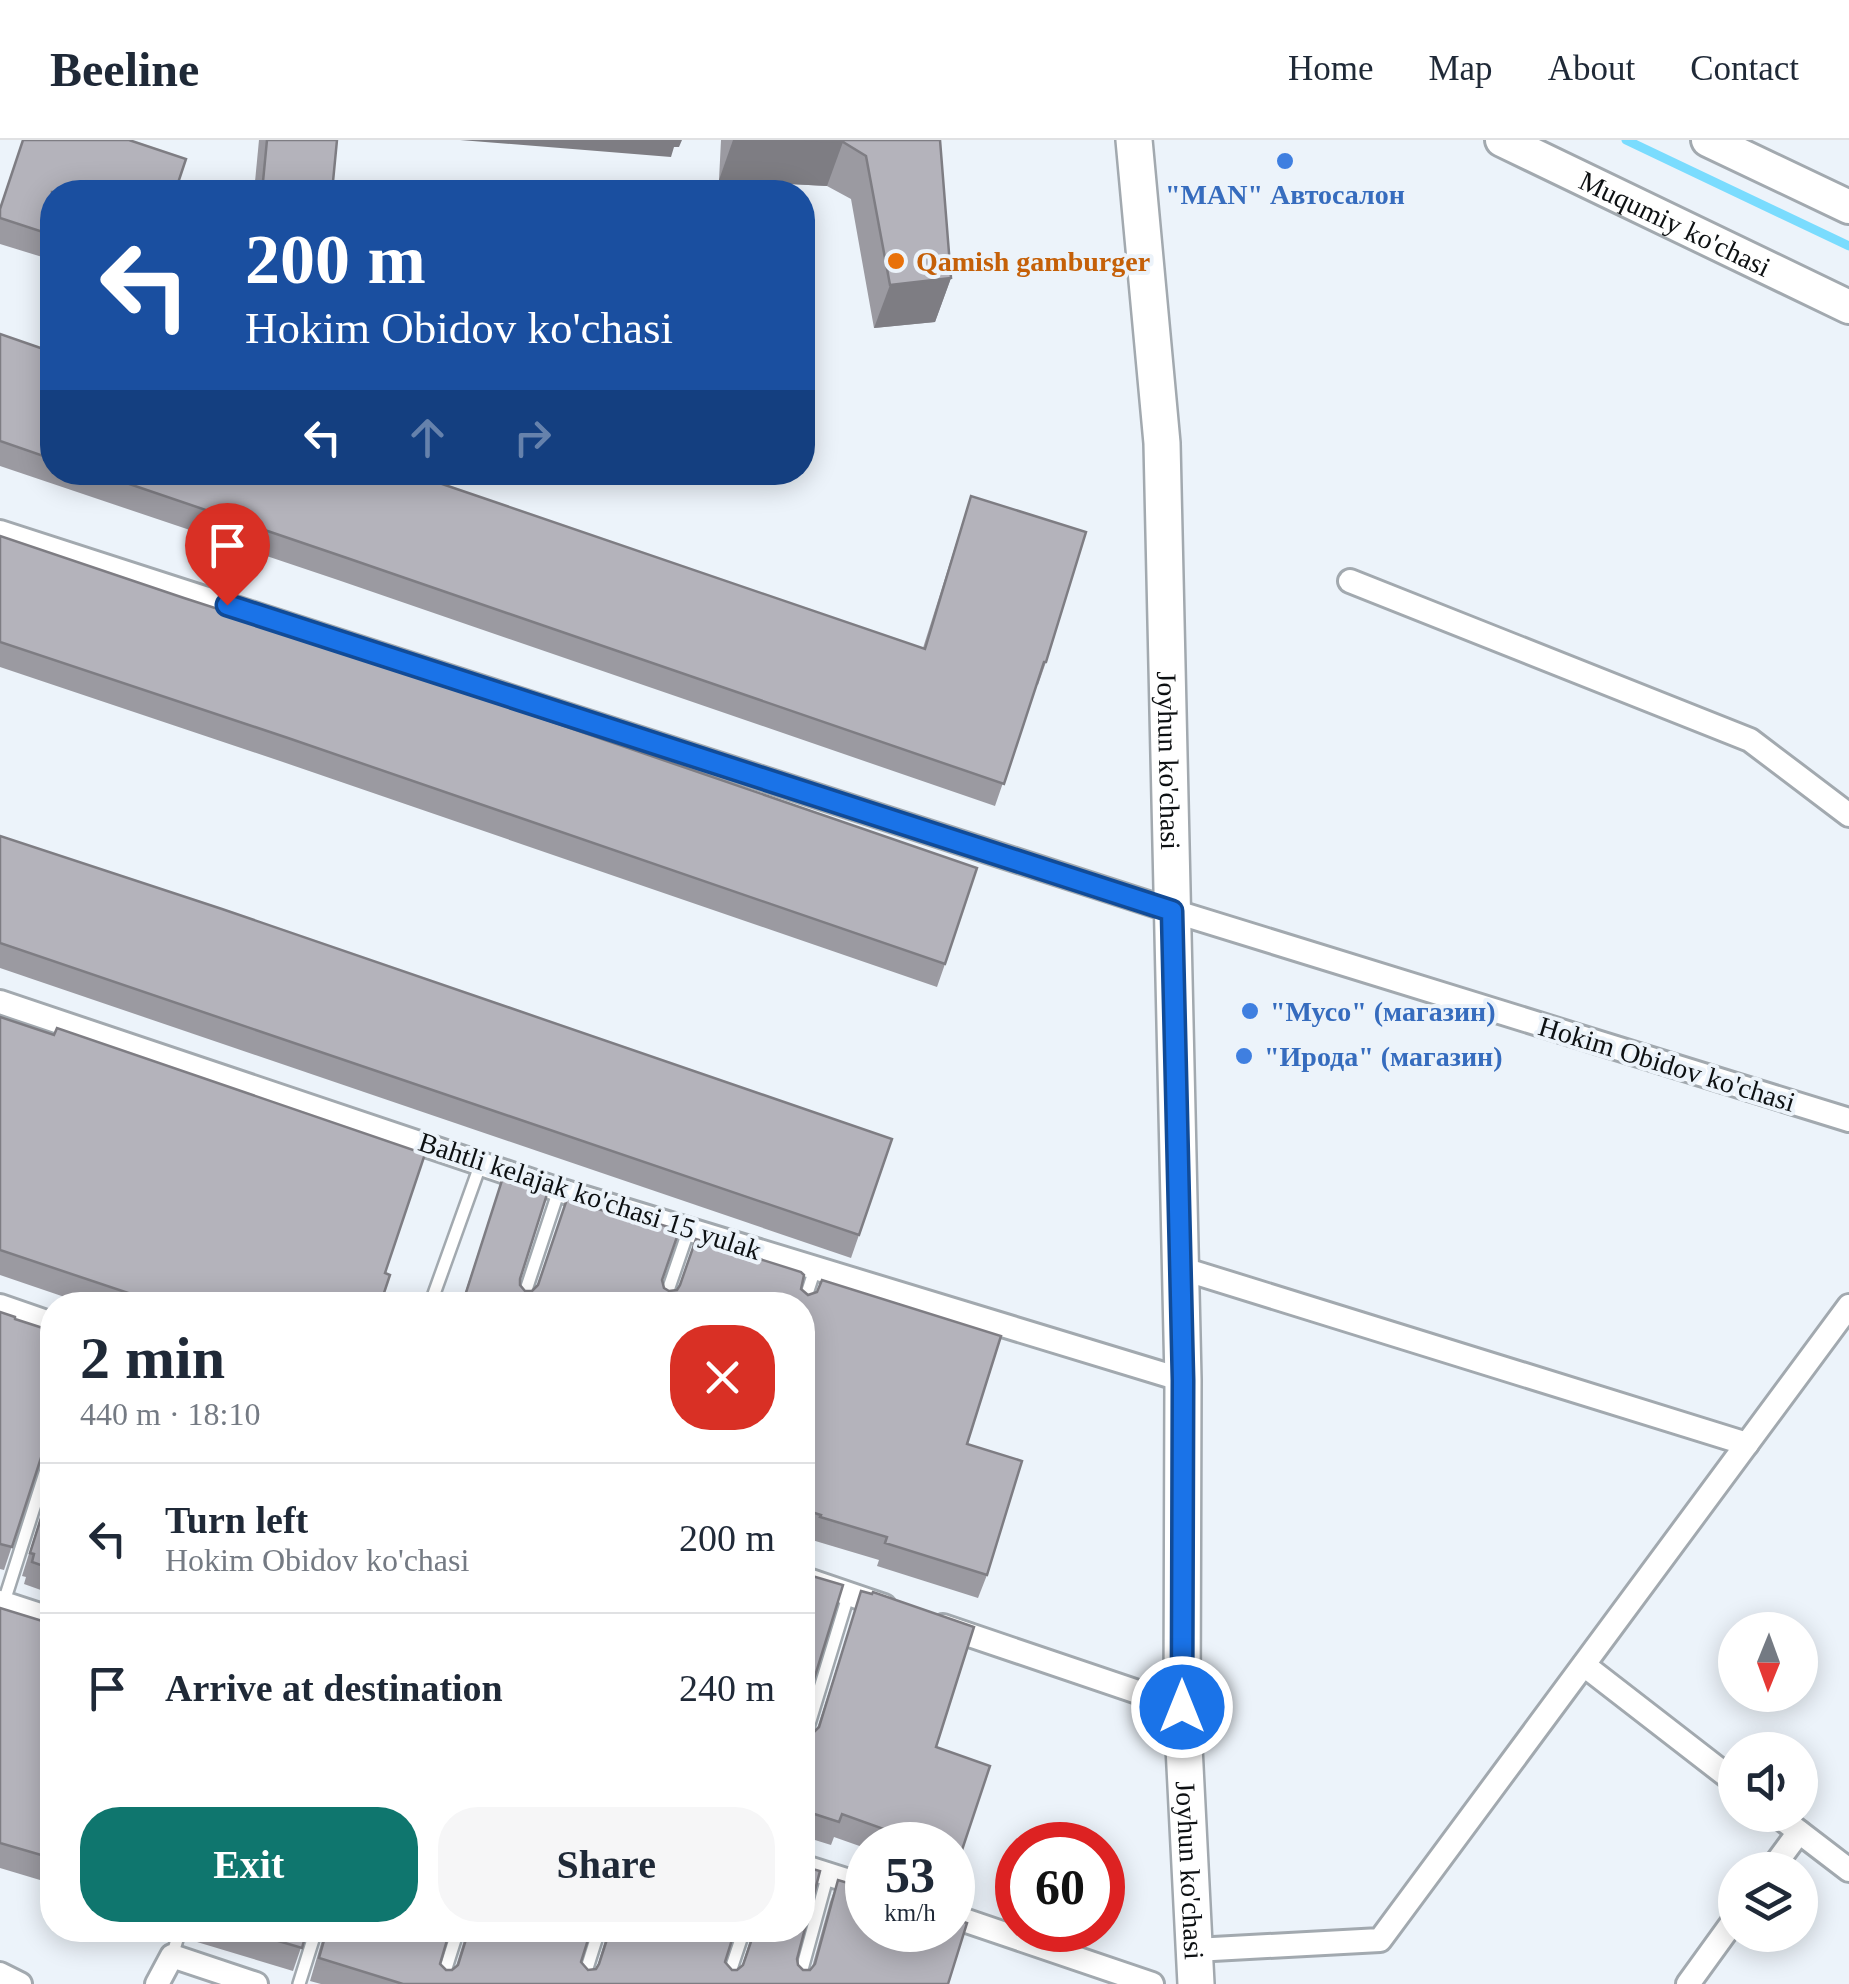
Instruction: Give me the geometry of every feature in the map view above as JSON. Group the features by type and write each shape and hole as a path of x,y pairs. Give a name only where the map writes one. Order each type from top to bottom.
{"main road":[{"name":"Joyhun ko'chasi","path":"1134,140 1162,443 1183,1380 1182,1707 1196,1967"},
{"name":"Muqumiy ko'chasi","path":"1502,140 1849,307"},
{"path":"1708,140 1849,207"}],"street":[{"name":"Hokim Obidov ko'chasi","path":"0,532 1172,911 1849,1120"},
{"path":"1350,581 1750,740 1849,815"},
{"name":"Bahtli kelajak ko'chasi 15 yulak","path":"0,1002 559,1190 1183,1380"},
{"path":"1180,1268 1747,1444"},
{"path":"0,1306 40,1320"},
{"path":"1196,1967 1380,1940 1747,1444 1842,1330 1849,1306"},
{"path":"815,1582 1182,1707"},
{"path":"1,1606 40,1616"},
{"path":"1584,1666 1718,1769"},
{"path":"1784,1852 1799,1832 1849,1870"},
{"path":"815,1870 845,1880"},
{"path":"975,1924 1152,1984"},
{"path":"1688,1984 1718,1943"},
{"path":"158,1984 172,1956 256,1984"},
{"path":"0,1974 20,1984"}],"lane":[{"path":"435,1292 481,1162"},
{"path":"525,1292 559,1190"},
{"path":"667,1292 689,1228"},
{"path":"807,1292 816,1266"},
{"path":"1,1606 40,1487"},
{"path":"815,1705 849,1594"},
{"path":"815,1922 828,1874"},
{"path":"172,1956 176,1942"},
{"path":"299,1984 312,1942"},
{"path":"441,1984 454,1942"},
{"path":"582,1984 595,1942"},
{"path":"726,1984 740,1942"},
{"path":"798,1984 809,1942"}],"building":[{"path":"23,140 129,140 186,159 179,180 40,180 40,231 0,218"},
{"path":"267,140 337,140 333,180 263,180"},
{"path":"805,140 940,140 951,278 890,285 866,156 843,142"},
{"path":"0,334 40,348 40,455 0,441"},
{"path":"132,485 445,485 925,649 971,496 1086,532 1004,784"},
{"path":"0,536 977,868 945,964 0,642"},
{"path":"0,836 892,1139 859,1235 0,943"},
{"path":"0,1017 54,1035 57,1028 425,1154 385,1273 390,1275 384,1292 125,1292 0,1250"},
{"path":"504,1174 549,1188 520,1279 525,1291 538,1285 567,1199 672,1228 678,1234 662,1280 669,1291 680,1285 696,1239 801,1272 804,1292 466,1292"},
{"path":"822,1280 1001,1336 967,1444 1022,1461 987,1575 885,1543 887,1537 815,1513 815,1293"},
{"path":"0,1312 40,1327 40,1461 12,1547 0,1544"},
{"path":"40,1521 40,1565 32,1562 34,1554 30,1553"},
{"path":"815,1577 843,1585 815,1676"},
{"path":"861,1591 974,1627 936,1747 990,1766 971,1822 864,1822 842,1814 839,1822 815,1814 815,1731"},
{"path":"0,1608 40,1620 40,1855 0,1843"},
{"path":"838,1880 845,1882 845,1952 958,1952 948,1984 403,1984 319,1958 324,1942 446,1942 440,1964 452,1970 458,1965 465,1942 587,1942 581,1962 588,1970 596,1969 606,1942 731,1942 725,1962 737,1970 743,1965 751,1942 801,1942 798,1965 810,1970"},
{"path":"282,1942 304,1942 302,1948"}],"waterway":[{"path":"1626,140 1849,246"}],"place":[{"name":"\"MAN\" Автосалон","path":"1285,161"},
{"name":"Qamish gamburger","path":"896,261"},
{"name":"\"Мусо\" (магазин)","path":"1250,1011"},
{"name":"\"Ирода\" (магазин)","path":"1244,1056"}],"route":[{"path":"227,605 1172,911 1183,1380 1182,1707"}]}
